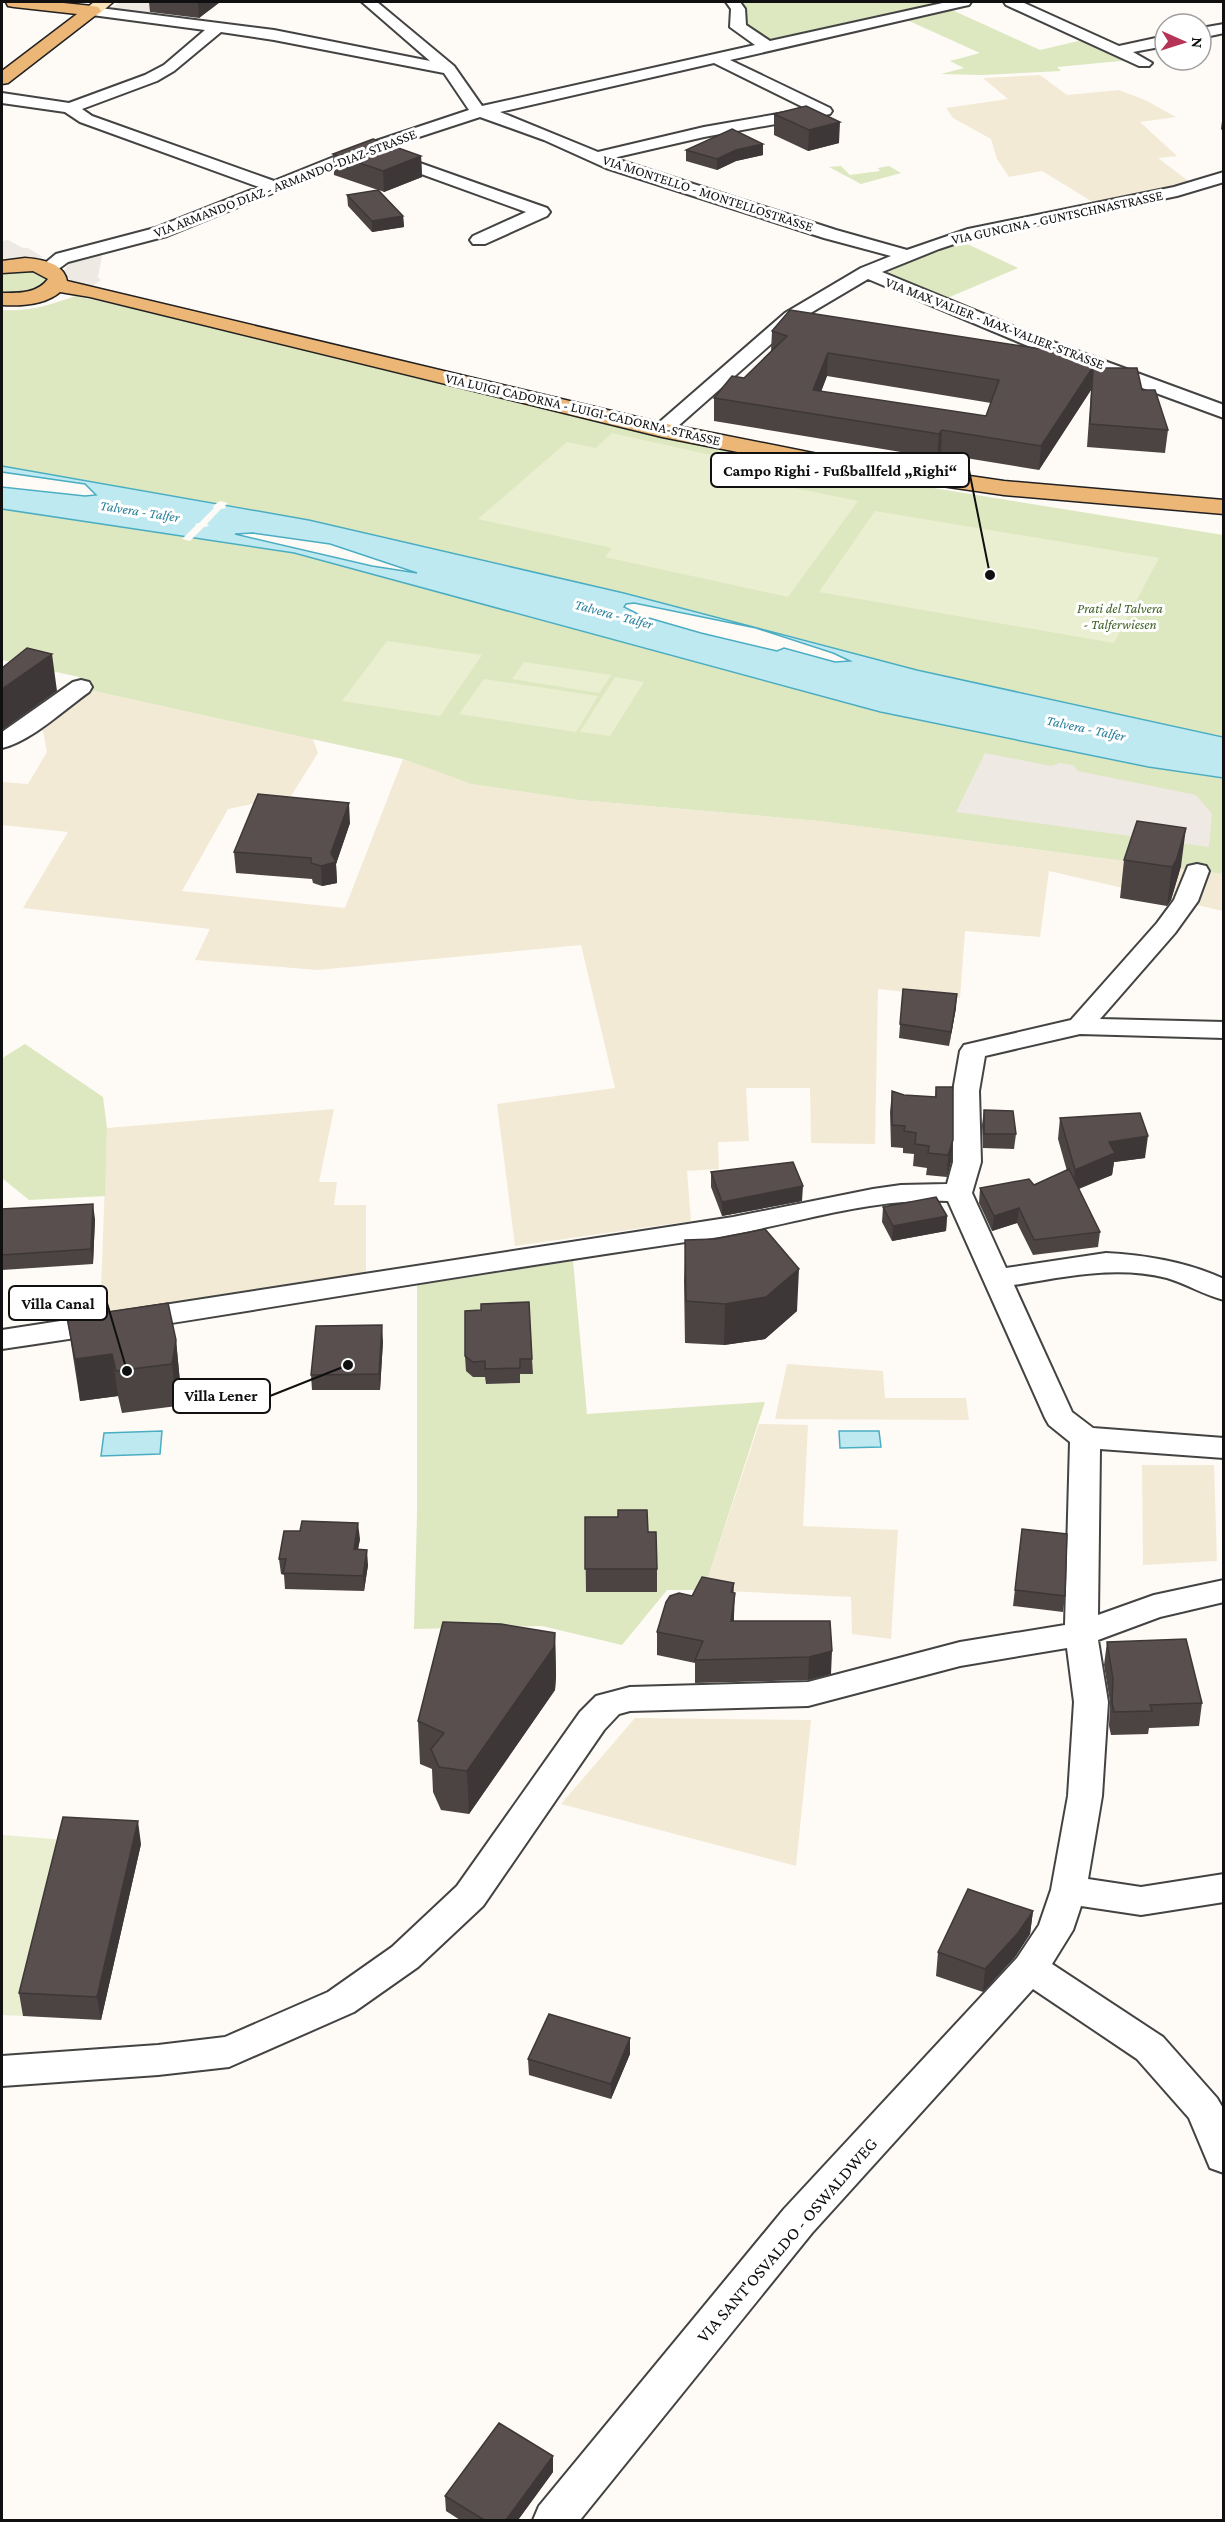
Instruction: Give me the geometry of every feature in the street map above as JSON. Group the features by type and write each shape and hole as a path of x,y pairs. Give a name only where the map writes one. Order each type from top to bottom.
{"main road":[{"path":"14,2 98,6"},
{"path":"2,79 98,6"},
{"name":"VIA LUIGI CADORNA - LUIGI-CADORNA-STRASSE","path":"2,267 22,265 51,277 113,296 662,430 818,461 1004,488 1224,507"},
{"path":"2,299 39,295 51,277"}],"street":[{"path":"369,2 449,69 478,112"},
{"path":"733,2 738,9 738,27 767,46"},
{"name":"VIA ARMANDO DIAZ - ARMANDO-DIAZ-STRASSE","path":"51,277 62,258 161,232 367,149 478,112 964,2"},
{"path":"1011,2 1144,63"},
{"path":"98,6 274,35 449,69"},
{"path":"70,108 151,78 169,68 218,27"},
{"path":"1118,51 1153,44"},
{"path":"598,157 704,132 824,111 715,58"},
{"path":"2,98 70,108 86,119 276,187"},
{"name":"VIA MONTELLO - MONTELLOSTRASSE","path":"478,112 496,116 598,157 693,191 907,255"},
{"path":"367,149 541,212 479,240"},
{"name":"VIA GUNCINA - GUNTSCHNASTRASSE","path":"662,430 791,317 867,272 907,255 968,234 1177,191 1224,177"},
{"name":"VIA MAX VALIER - MAX-VALIER-STRASSE","path":"867,272 1035,342 1133,376 1224,412"},
{"path":"2,741 26,728 81,687"},
{"path":"1080,1026 1166,928 1186,901 1197,871"},
{"path":"1224,1030 1080,1026 973,1051 966,1091 967,1162 958,1193 1060,1418 1085,1438 1224,1448"},
{"path":"2,1339 753,1223 900,1193 930,1190 958,1193"},
{"path":"998,1278 1106,1262 1164,1269 1196,1277 1224,1291"},
{"name":"VIA SANT'OSVALDO - OSWALDWEG","path":"554,2520 798,2221 1030,1968 1055,1930 1069,1890 1085,1796 1092,1702 1081,1634 1085,1438"},
{"path":"2,2071 158,2060 229,2052 341,2002 405,1957 470,1896 592,1720 609,1705 630,1699 808,1694 960,1654 1081,1634 1154,1607 1224,1591"},
{"path":"1069,1890 1141,1901 1224,1888"},
{"path":"1030,1968 1150,2048 1204,2109 1224,2157"}],"shaded area":[{"path":"120,2 169,2 146,15 108,11"},
{"path":"1040,75 1067,95 1119,90 1145,100 1176,117 1140,122 1177,156 1158,158 1191,183 1096,204 1042,171 1009,177 997,159 991,139 953,118 946,108 1008,99 983,78"},
{"path":"8,240 43,257 27,261 2,262 2,241"},
{"path":"96,252 102,256 98,277 101,280 91,287 75,283 65,276 63,272 71,261"},
{"path":"85,689 313,739 318,753 291,796 228,809 182,891 345,908 403,759 471,784 579,800 820,821 1223,874 1223,911 1049,871 1040,937 965,931 960,998 878,989 875,1144 811,1143 810,1088 746,1088 749,1141 718,1142 719,1169 687,1171 691,1221 515,1246 497,1104 615,1088 581,945 317,970 195,960 210,929 23,908 68,832 2,825 2,782 28,784 47,752 42,726"},
{"path":"985,753 1051,766 1060,763 1073,765 1078,771 1196,795 1212,814 1209,847 956,812"},
{"path":"334,1109 319,1182 337,1182 334,1205 366,1205 366,1273 100,1315 107,1128"},
{"path":"787,1364 883,1371 885,1398 966,1398 969,1420 775,1419"},
{"path":"759,1424 808,1425 803,1526 898,1530 891,1639 852,1634 851,1597 704,1590"},
{"path":"1142,1465 1214,1465 1217,1561 1143,1565"},
{"path":"635,1718 811,1720 796,1866 561,1804"}],"green space":[{"path":"743,2 947,2 774,41 759,35 747,24 742,15 747,11"},
{"path":"952,10 1040,50 1087,39 1131,60 1057,67 1061,71 982,75 941,74 964,68 950,61 980,53 907,20"},
{"path":"841,166 850,175 880,171 878,168 889,166 901,173 861,184 829,167"},
{"path":"961,241 1018,268 945,299 877,271 911,259 914,260"},
{"path":"2,270 34,271 46,277 46,282 29,292 2,294"},
{"name":"Prati del Talvera - Talferwiesen","path":"75,296 282,340 878,479 1223,535 1223,737 917,670 624,593 309,520 2,466 2,310 39,307"},
{"path":"612,433 806,476 795,488 858,501 788,597 605,557 612,548 478,519 567,442 596,448"},
{"path":"2,509 294,553 880,712 1148,767 1223,778 1223,874 820,821 579,800 471,784 403,759 85,689 79,677 2,660"},
{"path":"875,511 1159,558 1114,643 819,592"},
{"path":"387,641 482,655 440,716 342,701"},
{"path":"524,662 611,675 599,693 512,679"},
{"path":"615,677 644,682 610,736 580,732"},
{"path":"484,679 598,696 576,732 459,714"},
{"path":"25,1044 103,1097 107,1128 105,1196 29,1200 2,1178 2,1061 4,1057"},
{"path":"573,1261 587,1414 765,1402 704,1590 667,1590 622,1645 542,1626 414,1629 417,1516 417,1285"},
{"path":"2,1835 67,1840 23,2016 2,2015"}],"water":[{"name":"Talvera - Talfer","path":"2,466 309,520 624,593 917,670 1223,737 1223,778 1148,767 880,712 294,553 2,509 2,487 85,496 96,495 85,484 2,472","holes":["253,533 330,544 417,573 372,566 235,534","634,603 756,628 833,653 850,661 835,662 784,648 777,651 701,633 642,616 624,607 626,604"]},
{"path":"162,1431 160,1454 101,1456 104,1433"},
{"path":"839,1431 879,1431 881,1447 840,1448"}],"pier":[{"path":"220,501 228,503 226,508 221,509 207,524 209,526 204,527 190,541 182,539 214,508 213,506"}],"building":[{"path":"806,106 840,122 809,130 774,114"},
{"path":"732,129 763,144 736,150 717,159 686,150"},
{"path":"373,139 421,156 383,171 333,154"},
{"path":"378,190 403,216 372,221 347,195"},
{"path":"790,310 1099,358 1041,446 942,430 939,434 714,398 732,376 744,378 787,336 772,331","holes":["828,353 999,380 986,416 813,390"]},
{"path":"1093,368 1137,368 1142,390 1155,390 1168,430 1090,424"},
{"path":"27,648 52,654 2,689 2,668"},
{"path":"258,794 349,803 331,853 336,862 321,866 311,863 311,858 234,852"},
{"path":"1137,821 1186,828 1172,867 1124,860"},
{"path":"903,989 957,994 951,1032 900,1024"},
{"path":"936,1087 953,1087 953,1140 948,1155 928,1153 929,1146 915,1144 916,1133 904,1131 905,1126 892,1125 892,1091 904,1095 936,1097"},
{"path":"984,1110 1013,1111 1016,1134 984,1134"},
{"path":"1140,1113 1148,1136 1109,1142 1115,1153 1075,1170 1060,1118"},
{"path":"793,1162 803,1186 722,1202 711,1172"},
{"path":"1069,1169 1100,1232 1034,1240 1019,1208 994,1216 980,1188 1029,1179 1034,1185"},
{"path":"936,1197 947,1216 893,1226 883,1207"},
{"path":"93,1204 91,1249 2,1255 2,1209"},
{"path":"765,1229 799,1269 766,1297 725,1304 686,1301 685,1240 715,1239"},
{"path":"529,1302 532,1359 520,1359 520,1368 485,1369 485,1361 473,1362 465,1356 465,1311 481,1310 481,1304"},
{"path":"168,1303 176,1340 172,1364 116,1371 112,1354 75,1359 67,1318"},
{"path":"382,1325 379,1374 311,1375 316,1326"},
{"path":"618,1510 647,1510 648,1532 656,1532 657,1569 585,1569 585,1517 618,1517"},
{"path":"302,1521 358,1523 354,1549 367,1550 363,1576 283,1573 286,1559 279,1559 284,1531 300,1531"},
{"path":"1022,1529 1067,1534 1065,1596 1015,1590"},
{"path":"702,1577 734,1583 731,1592 735,1593 731,1621 830,1621 832,1651 809,1657 695,1660 703,1641 657,1632 670,1596 679,1593 692,1596"},
{"path":"443,1622 501,1624 555,1633 554,1647 467,1771 439,1767 431,1749 444,1733 418,1721"},
{"path":"1186,1639 1202,1703 1150,1705 1152,1711 1114,1712 1113,1679 1107,1642"},
{"path":"63,1817 138,1821 97,1997 19,1993"},
{"path":"968,1889 1033,1911 1018,1933 985,1969 938,1952"},
{"path":"549,2014 630,2038 611,2084 528,2059"},
{"path":"499,2423 553,2456 506,2520 484,2520 445,2496"}],"place":[{"name":"Campo Righi - Fußballfeld „Righi“","path":"990,575"},
{"name":"Villa Lener","path":"348,1365"},
{"name":"Villa Canal","path":"127,1371"}]}
